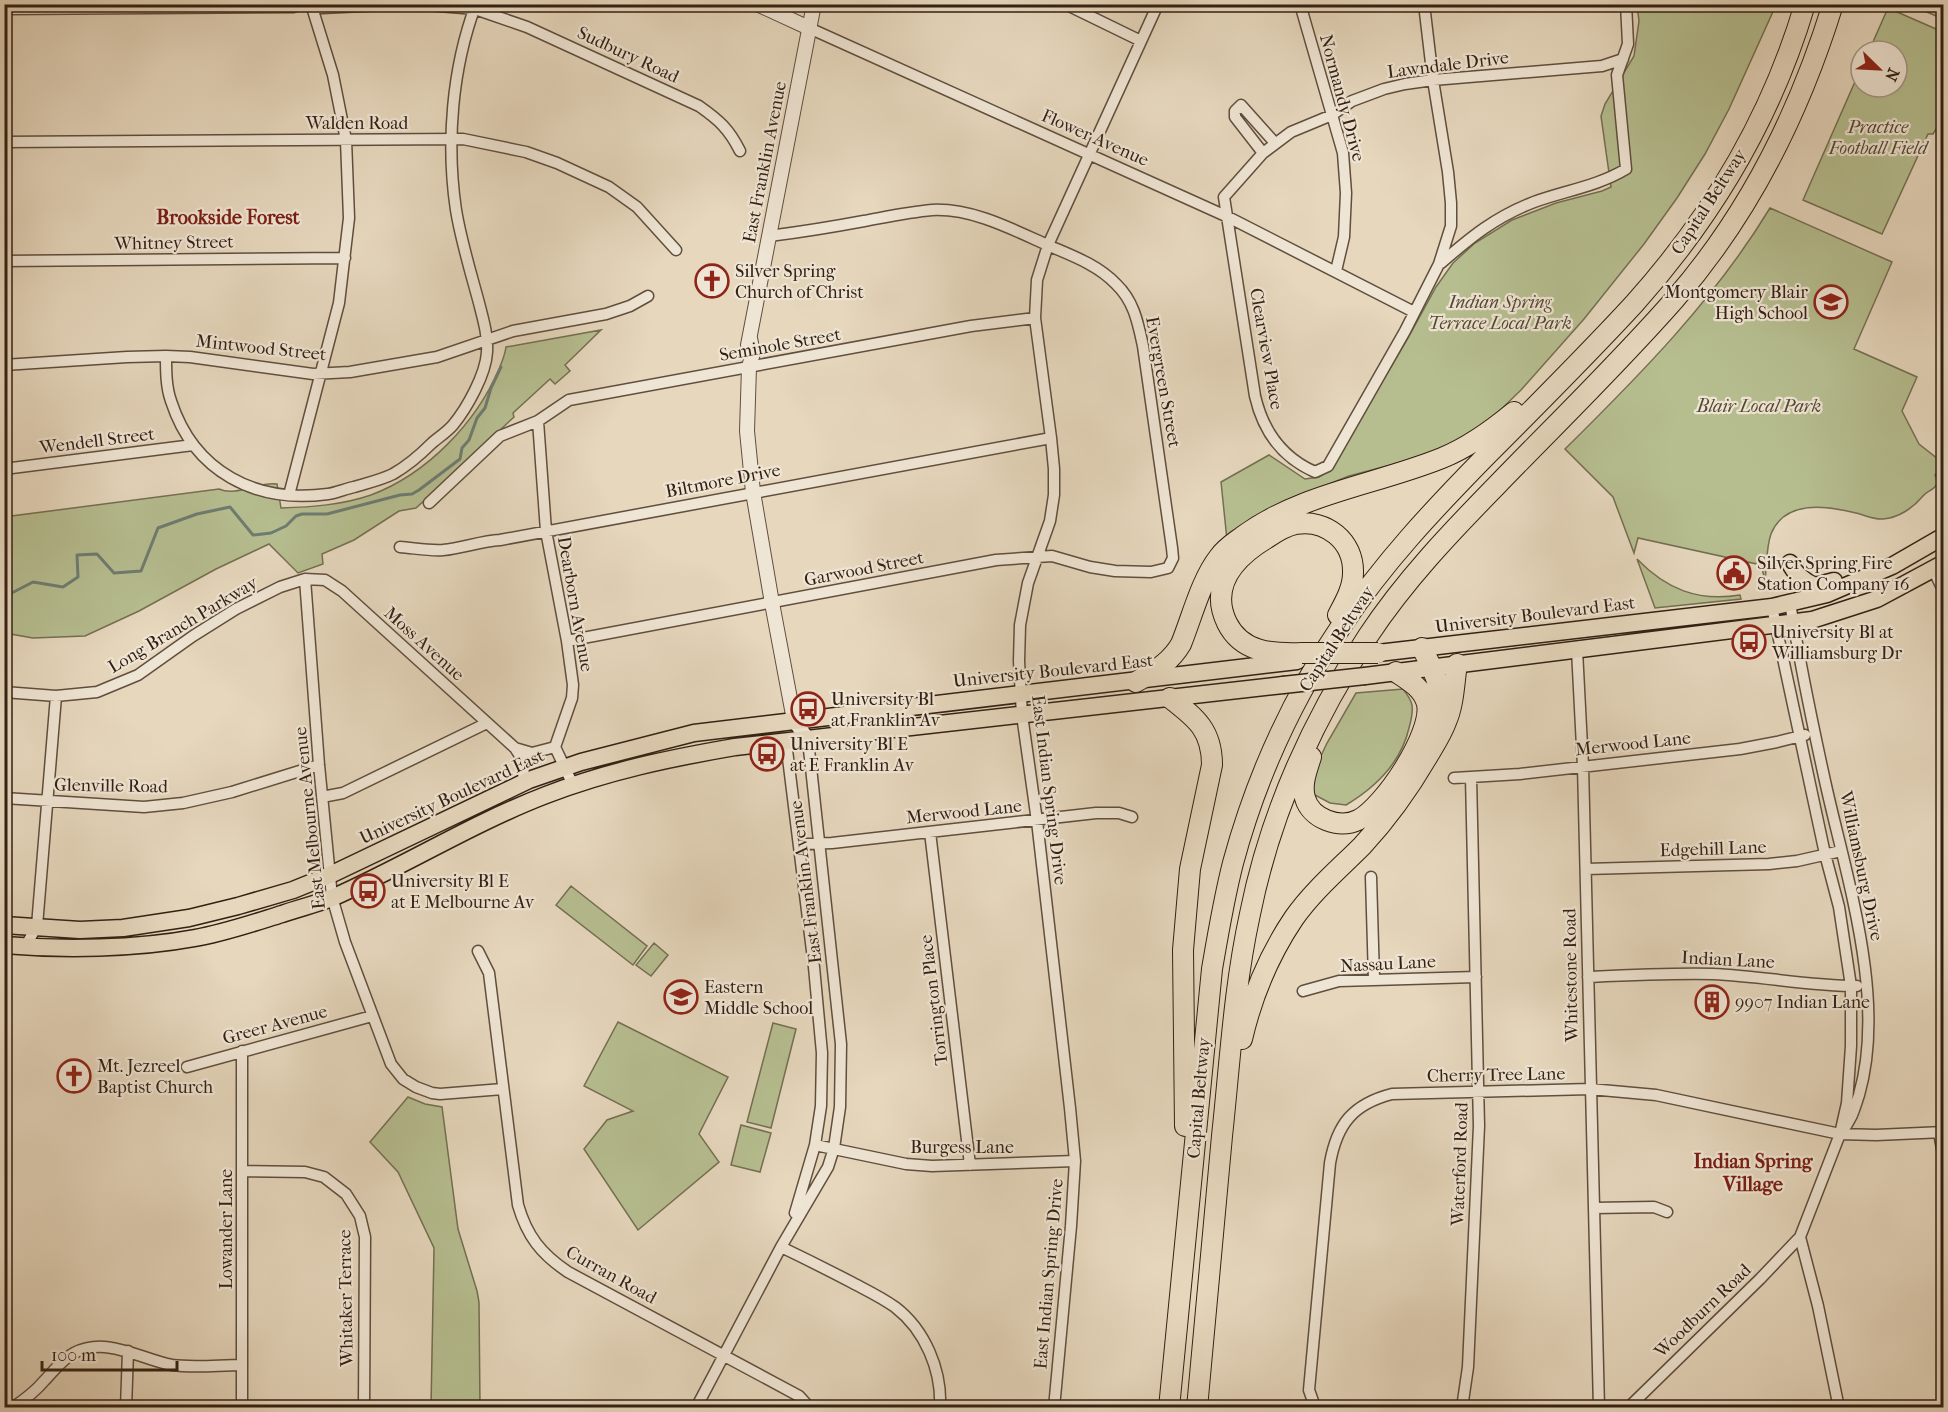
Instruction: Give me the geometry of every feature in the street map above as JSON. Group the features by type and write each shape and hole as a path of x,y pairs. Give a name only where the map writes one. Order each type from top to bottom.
{"highway":[{"name":"Capital Beltway","path":"1169,1407 1211,980 1233,863 1246,819 1281,731 1342,625 1373,582 1449,494 1614,326 1675,256 1700,223 1750,140 1772,95 1805,4"},
{"name":"Capital Beltway","path":"1197,1407 1233,1026 1244,943 1261,865 1286,789 1307,741 1338,684 1372,630 1415,572 1655,321 1715,247 1774,152 1818,53 1833,4"},
{"path":"1136,682 1160,668 1175,654 1212,568 1220,555 1232,544 1265,522 1317,497 1442,458 1483,437 1532,398 1614,326"},
{"path":"1281,731 1309,671 1347,597 1353,574 1353,563 1349,551 1335,532 1325,527 1303,523 1281,529 1241,555 1226,576 1221,605 1230,630 1246,645 1258,651 1300,657 1378,653"},
{"path":"1422,648 1441,692 1434,736 1422,767"},
{"path":"1224,1124 1247,1017 1271,956 1295,917 1387,818 1422,767 1447,722 1452,705 1457,664"},
{"path":"1338,684 1314,748 1304,784 1305,798 1312,810 1322,818 1334,823 1346,823 1358,820 1372,810 1385,795 1408,762 1425,726 1427,706 1424,696 1415,685 1396,672"},
{"path":"1170,698 1201,724 1208,737 1212,757 1210,781 1190,869 1184,922 1188,1214"}],"main road":[{"name":"University Boulevard East","path":"1378,653 1772,607 1827,594 1892,566 1944,536"},
{"path":"1790,563 1799,575 1815,586 1839,579 1861,579"},
{"name":"University Boulevard East","path":"4,945 84,948 159,943 195,938 246,925 332,897 495,816 573,785 598,776 680,756 735,747 1365,676 1793,623 1812,620 1877,599 1938,566"},
{"name":"University Boulevard East","path":"4,925 80,930 123,928 189,918 293,890 330,875 523,783 565,767 694,733 1136,682 1300,657"}],"street":[{"path":"4,9 307,5 322,8 404,4"},
{"name":"Sudbury Road","path":"414,4 476,7 527,27 699,106 720,120 733,136 740,151"},
{"name":"Flower Avenue","path":"758,4 1228,217 1414,312"},
{"name":"East Franklin Avenue","path":"696,1407 781,1247 828,1167 834,1148 840,1107 842,1044 808,740 794,720 753,492 747,431 749,367 753,353 750,338 814,4"},
{"path":"1065,4 1141,41"},
{"name":"East Indian Spring Drive","path":"1054,1407 1075,1161 1037,820 1020,695 1020,625 1028,583 1050,521 1054,495 1051,438 1035,318 1037,280 1048,245 1158,4"},
{"name":"Normandy Drive","path":"1302,4 1302,11 1343,153 1346,192 1344,237 1336,271"},
{"path":"1414,312 1439,264 1451,226 1448,172 1433,80 1424,4"},
{"path":"1439,264 1492,221 1533,202 1614,177 1626,170 1617,75 1628,44 1626,4"},
{"path":"290,495 339,303 349,218 346,140 333,75 307,5"},
{"path":"166,356 166,380 170,400 183,431 193,446 214,467 257,491 290,495 328,494 361,485 393,473 425,450 452,426 475,393 487,354 486,338 456,212 451,164 452,110 457,76 476,7"},
{"name":"Lawndale Drive","path":"1228,217 1224,197 1263,153 1291,132 1332,115 1352,101 1405,84 1602,66 1623,58"},
{"path":"1263,153 1235,117 1235,111 1241,105 1275,143"},
{"name":"Walden Road","path":"4,142 463,139 526,152 557,163 609,188 637,207 676,250"},
{"name":"Evergreen Street","path":"769,236 805,232 906,213 951,210 976,216 1048,245 1090,264 1117,284 1136,315 1143,346 1172,548 1173,558 1168,568"},
{"name":"Clearview Place","path":"1228,217 1260,416 1279,447 1291,460 1306,468 1315,472 1328,466 1414,312"},
{"name":"Whitney Street","path":"4,261 345,258"},
{"name":"Mintwood Street","path":"4,365 166,356 190,357 313,374 350,372 437,357 486,338 513,331 606,314 630,306 648,296"},
{"name":"Seminole Street","path":"533,422 569,400 971,326 1035,318"},
{"path":"429,503 500,436 533,422"},
{"name":"Dearborn Avenue","path":"533,422 546,531 573,685 572,698 555,747"},
{"name":"Biltmore Drive","path":"400,548 443,549 466,546 1051,438"},
{"name":"Wendell Street","path":"4,469 193,446"},
{"name":"Garwood Street","path":"567,641 996,560 1052,556 1090,567 1115,571 1151,572 1168,568"},
{"path":"1938,566 1944,592"},
{"name":"Long Branch Parkway","path":"4,692 56,696 96,692 120,684 138,675 236,609 280,587 305,579"},
{"name":"Moss Avenue","path":"305,579 325,580 342,591 514,748 524,762 523,783"},
{"name":"East Melbourne Avenue","path":"305,579 332,897 345,942 372,1016 391,1064 403,1079 416,1087 440,1094 503,1089"},
{"name":"Williamsburg Drive","path":"1790,603 1861,946 1868,999 1867,1057 1863,1079 1851,1120 1840,1134"},
{"name":"Williamsburg Drive","path":"1772,607 1825,855 1839,908 1851,986 1852,1036 1847,1102 1840,1134 1800,1237"},
{"name":"Whitestone Road","path":"1576,650 1583,766 1599,1407"},
{"path":"25,947 37,926 56,696"},
{"name":"East Franklin Avenue","path":"781,1247 795,1214 815,1145 821,1106 822,1053 814,967 786,742 794,720"},
{"path":"322,797 343,793 487,723"},
{"name":"Merwood Lane","path":"1454,778 1520,774 1740,749 1815,732"},
{"path":"514,748 532,753 555,747 573,785"},
{"name":"Glenville Road","path":"4,798 144,807 183,803 232,792 319,765"},
{"name":"Waterford Road","path":"1462,1407 1470,1344 1479,1126 1471,777"},
{"name":"Merwood Lane","path":"799,844 819,845 1096,813 1119,813 1132,817"},
{"name":"Torrington Place","path":"930,832 970,1165"},
{"name":"Edgehill Lane","path":"1586,869 1769,864 1797,861 1841,851"},
{"path":"1371,877 1374,980"},
{"name":"Curran Road","path":"478,951 489,973 518,1205 524,1226 536,1244 554,1263 568,1272 799,1396 810,1407"},
{"name":"Indian Lane","path":"1588,977 1713,974 1866,986"},
{"name":"Nassau Lane","path":"1304,991 1339,981 1476,977"},
{"name":"Greer Avenue","path":"187,1067 372,1016"},
{"name":"Lowander Lane","path":"242,1051 242,1407"},
{"name":"Cherry Tree Lane","path":"1315,1407 1309,1390 1333,1145 1339,1131 1356,1110 1379,1098 1392,1094 1590,1089 1656,1095 1840,1134 1941,1132"},
{"path":"1941,1132 1944,1159"},
{"name":"Burgess Lane","path":"815,1145 906,1164 932,1166 1075,1161"},
{"name":"Whitaker Terrace","path":"243,1170 305,1172 324,1177 346,1194 360,1216 365,1237 364,1407"},
{"path":"1594,1208 1654,1207 1667,1212"},
{"path":"1800,1237 1818,1306 1839,1407"},
{"name":"Woodburn Road","path":"1628,1407 1760,1280 1800,1237"},
{"path":"781,1247 875,1294 896,1308 920,1334 930,1352 938,1374 941,1393 940,1407"},
{"path":"12,1407 37,1388 60,1362 76,1352 102,1346 175,1365 242,1365"},
{"path":"126,1407 128,1352"}],"green space":[{"name":"Indian Spring Terrace Local Park","path":"1637,5 1776,5 1729,109 1705,154 1644,244 1584,319 1521,390 1487,423 1444,451 1349,476 1289,500 1227,540 1221,482 1269,455 1305,479 1319,477 1331,469 1436,287 1453,263 1475,243 1512,220 1556,203 1611,187 1601,116 1605,104 1634,56 1639,21"},
{"path":"1911,5 1943,5 1943,19"},
{"name":"Practice Football Field","path":"1888,8 1943,32 1943,118 1933,134 1928,134 1882,234 1803,200 1849,95 1849,99 1909,99 1909,39 1874,39"},
{"name":"Blair Local Park","path":"1770,208 1892,262 1854,349 1917,377 1902,411 1919,444 1943,463 1935,475 1938,482 1935,487 1910,509 1894,517 1877,519 1845,510 1820,507 1796,510 1786,515 1777,523 1769,539 1765,580 1761,565 1638,538 1634,553 1613,497 1565,449 1621,393 1701,305"},
{"path":"601,330 565,365 570,371 555,384 550,379 513,413 514,417 416,508 399,511 354,540 322,554 323,564 298,573 269,544 85,636 33,638 5,633 4,517 219,489 233,491 270,484 277,484 281,508 327,505 371,495 392,486 430,460 463,427 489,389 506,347"},
{"path":"1637,559 1659,578 1684,591 1710,597 1740,595 1741,599 1655,608"},
{"path":"1403,689 1411,703 1411,719 1400,752 1386,773 1346,805 1330,803 1313,794 1312,775 1327,743 1356,693"},
{"path":"571,886 647,946 633,965 556,905"},
{"path":"654,943 668,955 651,976 636,965"},
{"path":"618,1022 728,1077 699,1134 719,1162 638,1230 584,1149 607,1120 633,1111 584,1086"},
{"path":"773,1023 796,1029 771,1128 747,1122"},
{"path":"408,1097 425,1104 442,1107 458,1229 479,1302 480,1407 431,1407 434,1248 398,1172 370,1142"},
{"path":"741,1125 771,1133 760,1172 731,1165"}],"waterway":[{"path":"4,597 33,582 63,587 78,577 77,555 97,554 114,573 141,571 158,528 197,514 230,507 253,535 271,533 286,526 296,516 302,514 327,514 412,494 460,459 462,448 469,440 477,418 485,408 501,367"}],"place":[{"name":"Silver Spring Church of Christ","path":"712,281"},
{"name":"Montgomery Blair High School","path":"1831,302"},
{"name":"Silver Spring Fire Station Company 16","path":"1734,573"},
{"name":"University Bl at Williamsburg Dr","path":"1749,642"},
{"name":"University Bl at Franklin Av","path":"808,709"},
{"name":"University Bl E at E Franklin Av","path":"767,754"},
{"name":"University Bl E at E Melbourne Av","path":"368,891"},
{"name":"Eastern Middle School","path":"681,997"},
{"name":"9907 Indian Lane","path":"1712,1002"},
{"name":"Mt. Jezreel Baptist Church","path":"74,1076"}],"district":[{"name":"Brookside Forest","path":"228,217"},
{"name":"Indian Spring Village","path":"1753,1172"}]}
